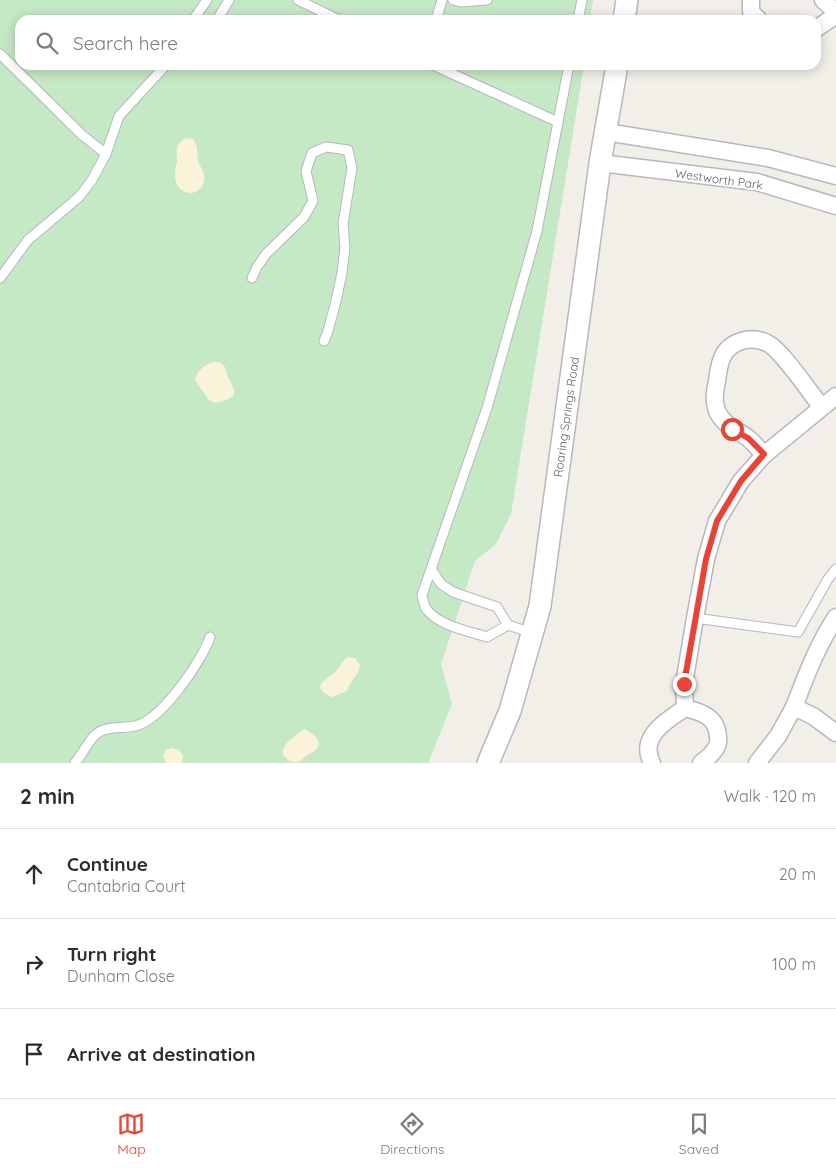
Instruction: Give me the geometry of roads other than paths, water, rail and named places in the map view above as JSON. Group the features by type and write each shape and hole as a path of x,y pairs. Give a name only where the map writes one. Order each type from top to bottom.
{"street":[{"path":"625,15 627,0"},
{"path":"751,0 751,12 754,15"},
{"path":"821,25 836,13 824,0"},
{"name":"Roaring Springs Road","path":"488,763 510,711 540,606 600,163 616,70"},
{"path":"606,132 768,158 836,176"},
{"name":"Westworth Park","path":"600,163 757,182 836,206"},
{"path":"764,454 748,438 724,421 718,411 714,399 717,379 722,357 728,348 747,339 757,339 769,343 778,351 822,406"},
{"path":"685,708 684,684 695,618 706,559 717,521 741,481 764,454 836,396"},
{"path":"757,763 778,736 794,708 821,640 836,617"},
{"path":"652,763 648,752 652,735 660,726 685,708 698,711 710,717 718,730 719,757 701,763"},
{"path":"794,708 813,716 836,733"}],"lane":[{"path":"196,15 207,0"},
{"path":"220,15 229,0"},
{"path":"298,0 329,15"},
{"path":"438,15 442,0"},
{"path":"453,0 461,2 487,0"},
{"path":"579,15 582,0"},
{"path":"0,54 15,69"},
{"path":"16,70 82,135 106,154"},
{"path":"0,278 28,240 79,197 92,180 106,154 119,116 161,70"},
{"path":"444,70 558,122"},
{"path":"508,625 487,637 454,626 435,618 426,609 422,595 492,390 537,231 568,70"},
{"path":"252,278 266,254 304,217 313,201 306,171 312,153 326,147 348,150 352,168 343,224 345,247 342,273 324,341"},
{"path":"431,569 441,584 453,592 497,606 508,625 532,633"},
{"path":"695,618 798,632 828,579 836,569"},
{"path":"74,763 96,734 113,727 136,726 149,720 156,714 196,666 205,651 210,637"}]}
